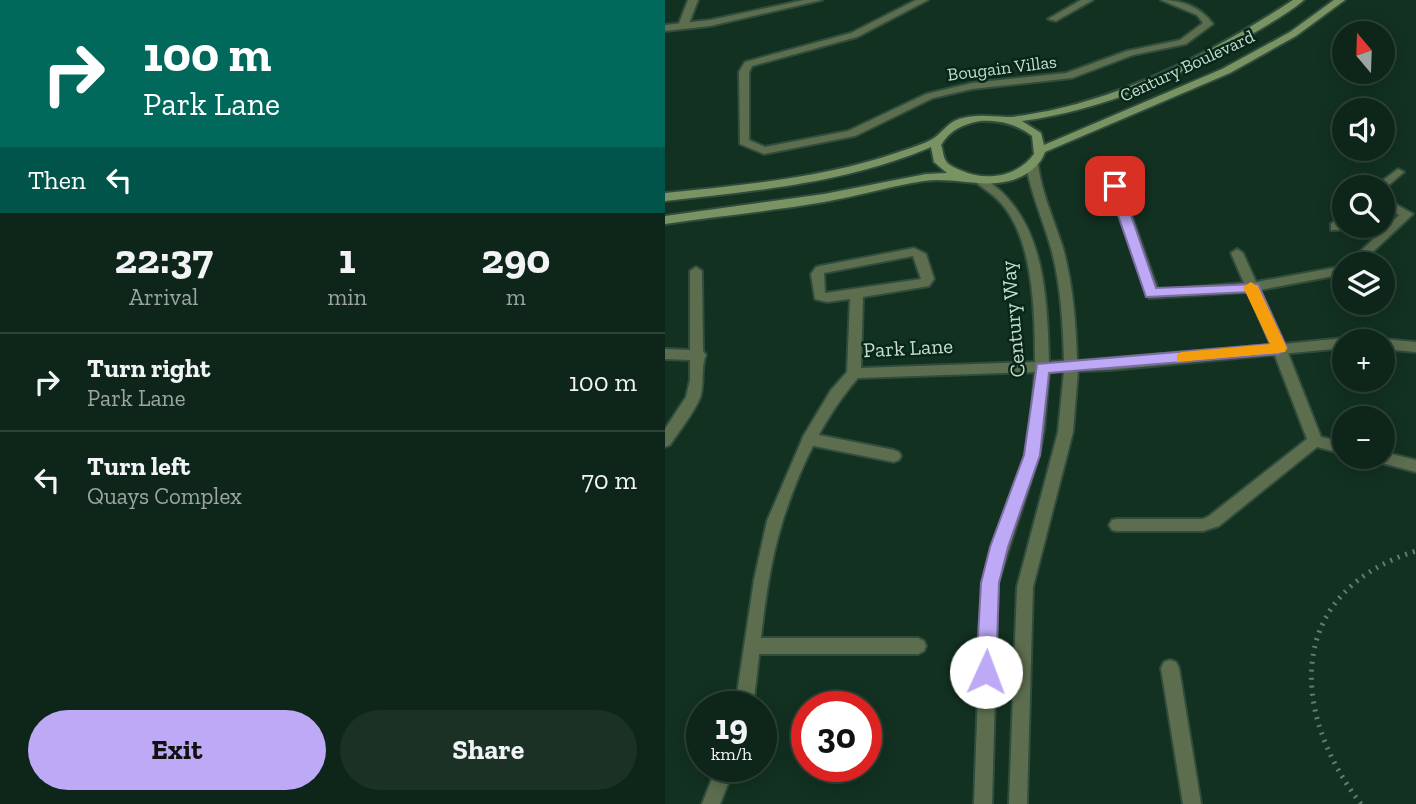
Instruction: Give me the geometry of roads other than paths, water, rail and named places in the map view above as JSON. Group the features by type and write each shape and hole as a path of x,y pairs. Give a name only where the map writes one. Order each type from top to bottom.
{"main road":[{"name":"Century Boulevard","path":"1009,119 1071,109 1149,80 1205,55 1299,0"},
{"name":"Century Boulevard","path":"1041,150 1226,71 1293,34 1340,0"},
{"path":"665,197 784,182 894,159 938,139 950,127 964,121 990,117 1009,119 1034,132 1040,140 1041,150 1032,165 1009,176 978,179 962,176 926,177 824,198 665,220"},
{"path":"938,139 935,150 940,162 962,176"}],"street":[{"path":"684,26 693,0"},
{"path":"665,27 684,26 817,0"},
{"name":"Bougain Villas","path":"923,0 855,35 748,64 744,72 742,138 747,146 764,151 861,131 917,102 952,90 1068,76 1123,55 1183,42 1206,27 1209,22 1200,13 1165,0"},
{"path":"1053,19 1089,0"},
{"path":"1018,804 1025,587 1031,554 1061,462 1070,367 1060,261 1038,202 1032,165"},
{"path":"1394,175 1398,172"},
{"name":"Century Way","path":"978,179 1003,198 1024,231 1035,271 1042,368 1032,455 999,547 990,583 983,804"},
{"path":"1115,186 1151,294 1253,287 1332,272"},
{"path":"1395,206 1407,214 1395,225"},
{"path":"1366,252 1381,238"},
{"path":"914,252 920,254 927,282 857,294 823,299 819,296 817,274 823,269 914,252"},
{"path":"1237,253 1279,348 1315,441"},
{"path":"665,441 693,398 699,355 696,271"},
{"path":"854,373 857,294"},
{"name":"Park Lane","path":"747,691 760,590 770,540 782,503 809,439 836,394 854,373 943,368 1070,367 1332,344"},
{"path":"1395,345 1416,347"},
{"path":"665,354 699,355"},
{"path":"809,439 894,456"},
{"path":"1315,441 1332,445"},
{"path":"1117,524 1203,525 1214,521 1315,441"},
{"path":"1395,461 1416,466"},
{"path":"754,646 918,646"},
{"path":"1170,668 1192,804"},
{"path":"711,804 720,782"}]}
